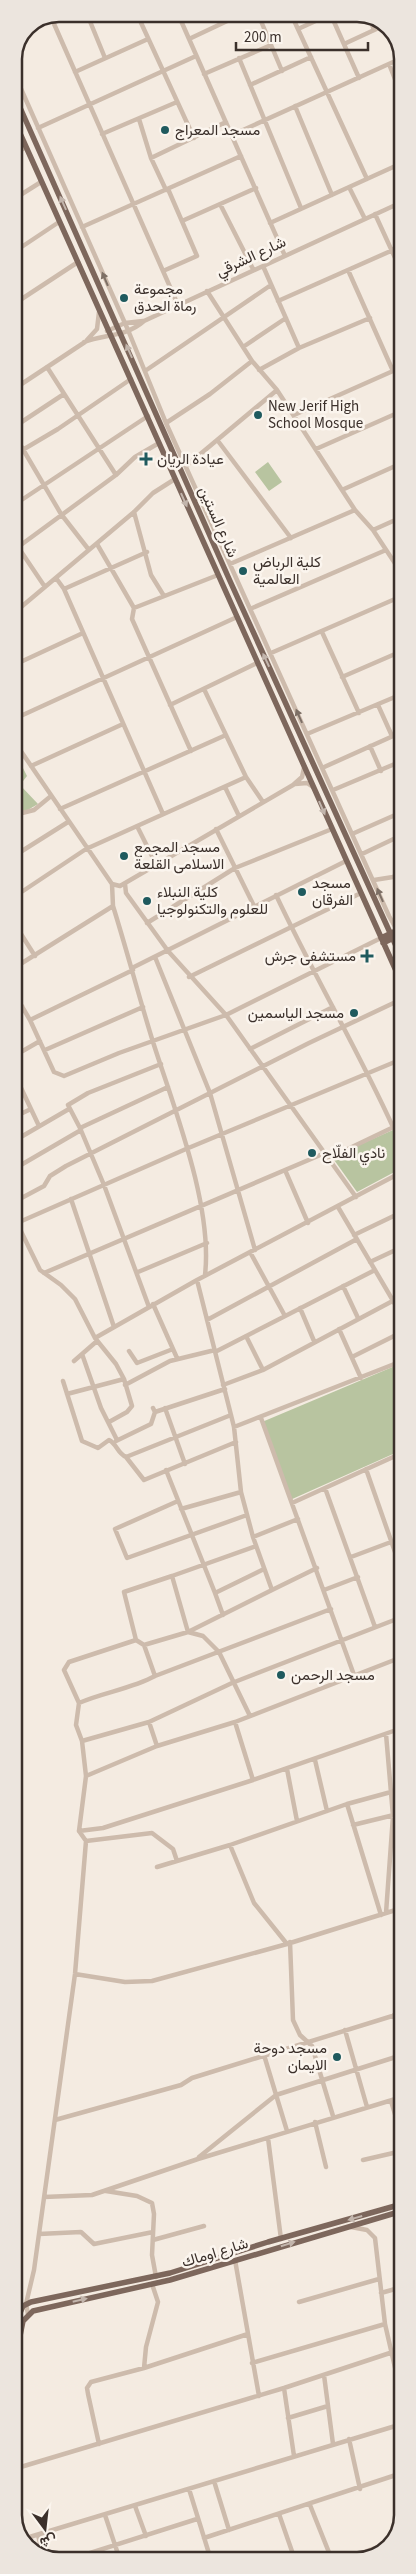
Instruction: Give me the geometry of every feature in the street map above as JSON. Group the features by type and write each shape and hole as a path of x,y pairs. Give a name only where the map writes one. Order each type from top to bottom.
{"main road":[{"name":"شارع الستين","path":"23,114 230,581 340,813 393,939"},
{"name":"شارع الستين","path":"23,140 393,965"},
{"path":"382,941 392,936"},
{"name":"شارع اوماك","path":"26,2304 52,2297 156,2277 268,2242 394,2206"},
{"name":"شارع اوماك","path":"30,2312 152,2284 394,2213"},
{"path":"268,2242 270,2249"},
{"path":"23,2307 26,2304"},
{"path":"23,2326 30,2312"}],"street":[{"path":"53,23 178,305"},
{"path":"91,23 105,58"},
{"path":"141,23 194,138"},
{"path":"182,23 285,256"},
{"path":"189,39 223,23"},
{"path":"262,23 282,71"},
{"path":"295,23 368,179"},
{"path":"298,29 312,23"},
{"path":"336,23 359,78"},
{"path":"372,25 374,30"},
{"path":"344,44 377,29"},
{"path":"75,72 148,39"},
{"path":"204,74 271,45"},
{"path":"38,128 196,56"},
{"path":"239,58 266,119 301,208"},
{"path":"250,85 311,58"},
{"path":"232,135 393,62"},
{"path":"389,64 393,74"},
{"path":"23,94 125,323 166,422 333,790 340,813 393,918"},
{"path":"102,134 177,102"},
{"path":"295,106 332,195"},
{"path":"139,119 151,158 182,221 196,257 163,271"},
{"path":"151,158 226,122"},
{"path":"82,227 241,156"},
{"path":"270,223 393,168"},
{"path":"23,193 41,182"},
{"path":"349,187 365,219"},
{"path":"182,221 256,188"},
{"path":"220,204 253,270"},
{"name":"شارع الشرقي","path":"137,324 393,206"},
{"path":"278,301 392,251 375,214"},
{"path":"23,246 59,222"},
{"path":"23,298 78,262"},
{"path":"263,266 299,348"},
{"path":"294,415 393,371 348,270"},
{"path":"145,371 271,285"},
{"path":"207,291 252,361 277,390 344,490 355,510 373,530 393,561"},
{"path":"84,342 96,329 99,321 99,307"},
{"path":"121,315 137,324"},
{"path":"243,347 286,318"},
{"path":"259,370 299,348 370,318"},
{"path":"23,382 84,342 125,323 137,324"},
{"path":"84,342 102,336 112,337 121,334 137,324"},
{"path":"133,342 137,324"},
{"path":"166,422 210,394 252,361"},
{"path":"47,367 116,474"},
{"path":"88,550 61,514 23,449 58,429 131,379"},
{"path":"186,466 277,390"},
{"path":"23,421 64,394"},
{"path":"316,449 393,415"},
{"path":"23,499 148,416"},
{"path":"218,441 291,538"},
{"path":"23,544 116,474 135,457 159,444"},
{"path":"344,490 393,467"},
{"path":"23,605 134,512 153,493 174,479"},
{"path":"230,564 355,510"},
{"path":"134,512 147,552 152,575 164,596"},
{"path":"373,530 393,521"},
{"path":"97,544 134,608 132,619 191,751"},
{"path":"250,609 386,550"},
{"path":"64,589 147,552"},
{"path":"23,558 45,587"},
{"path":"134,608 218,575"},
{"path":"56,578 64,589 163,814"},
{"path":"271,653 393,600"},
{"path":"23,715 237,617"},
{"path":"322,632 359,713"},
{"path":"23,661 83,633"},
{"path":"342,677 393,656"},
{"path":"170,705 257,663"},
{"path":"204,688 246,777 263,802"},
{"path":"307,734 393,698"},
{"path":"322,768 392,736 378,705"},
{"path":"30,766 123,724"},
{"path":"60,809 226,735"},
{"path":"370,746 380,771"},
{"path":"23,755 86,849 112,884 113,906 176,1111 200,1206 207,1243 205,1275"},
{"path":"333,790 393,765"},
{"path":"112,884 125,884 293,785 302,777 304,766"},
{"path":"23,891 86,849 246,777"},
{"path":"293,785 307,783 313,787"},
{"path":"225,786 239,816"},
{"path":"23,813 34,810 51,796"},
{"path":"352,834 393,817"},
{"path":"23,850 68,822"},
{"path":"137,826 156,864"},
{"path":"216,829 254,906"},
{"path":"147,923 236,868 332,829"},
{"path":"362,854 393,839"},
{"path":"30,1020 346,861"},
{"path":"374,880 393,877"},
{"path":"125,884 126,893 147,923 189,976 226,1015 356,1197"},
{"path":"189,976 361,893"},
{"path":"44,1272 285,1170 327,1155 393,1127 369,1073 313,971 276,895"},
{"path":"23,963 113,906"},
{"path":"23,937 35,956"},
{"path":"23,1008 54,1072 64,1076 119,1053 226,1015 313,971 382,941"},
{"path":"156,957 210,1093 255,1250"},
{"path":"23,1197 44,1186 50,1176 56,1171 393,1003"},
{"path":"45,1050 143,1007"},
{"path":"250,1049 333,1007"},
{"path":"23,1051 40,1041"},
{"path":"23,1220 186,1149 292,1107 393,1063"},
{"path":"161,1064 88,1093 69,1103 104,1184 151,1306 177,1358"},
{"path":"23,1164 81,1129 168,1087"},
{"path":"24,1094 39,1126"},
{"path":"23,1113 31,1109"},
{"path":"23,1136 70,1109"},
{"path":"285,1170 308,1223"},
{"path":"74,1361 96,1339 114,1327 205,1275 308,1223 393,1177"},
{"path":"71,1199 114,1327"},
{"path":"63,1381 82,1441 98,1448 107,1440 115,1442 150,1424 154,1410 165,1408 224,1387 263,1370 392,1300 338,1207"},
{"path":"207,1320 393,1217"},
{"path":"23,1237 40,1270 75,1299 96,1339 116,1364 124,1378 132,1406 127,1412 109,1422"},
{"path":"138,1272 207,1243"},
{"path":"370,1262 393,1251"},
{"path":"250,1252 285,1316"},
{"path":"125,1385 177,1358 215,1351 375,1270"},
{"path":"197,1280 234,1428 240,1492 253,1537 272,1590"},
{"path":"343,1286 358,1318"},
{"path":"300,1308 314,1342"},
{"path":"339,1329 361,1378"},
{"path":"246,1336 263,1370"},
{"path":"352,1357 394,1336"},
{"path":"128,1351 137,1363 173,1349"},
{"path":"82,1354 109,1422 118,1453 126,1457 142,1480 236,1442"},
{"path":"234,1428 394,1365"},
{"path":"67,1394 94,1388 124,1378"},
{"path":"165,1408 185,1464"},
{"path":"126,1457 231,1415"},
{"path":"261,1418 354,1674"},
{"path":"292,1502 394,1457"},
{"path":"366,1469 394,1547"},
{"path":"166,1470 223,1615"},
{"path":"325,1488 375,1627"},
{"path":"182,1509 240,1492"},
{"path":"178,1501 117,1527 114,1531 129,1558 247,1515"},
{"path":"253,1537 298,1519"},
{"path":"351,1557 392,1542"},
{"path":"155,1676 144,1646 136,1640 124,1592 256,1546"},
{"path":"144,1646 188,1632 317,1568"},
{"path":"215,1593 264,1569"},
{"path":"172,1576 188,1632"},
{"path":"324,1590 358,1577"},
{"path":"79,1703 103,1693 138,1685 155,1676 331,1609"},
{"path":"82,1741 149,1722 232,1682 394,1620"},
{"path":"188,1632 209,1640 219,1652 250,1716"},
{"path":"30,2312 26,2304 39,2234 75,1974 86,1841 79,1831 86,1776 82,1741 76,1725 79,1703 64,1670 69,1662 136,1640"},
{"path":"86,1776 157,1746 235,1722 394,1660"},
{"path":"149,1722 157,1746"},
{"path":"235,1722 253,1780"},
{"path":"79,1831 103,1828 315,1760 394,1731"},
{"path":"383,1914 393,1816 386,1734"},
{"path":"315,1760 327,1811"},
{"path":"286,1769 297,1822"},
{"path":"157,1867 230,1845 347,1804 391,1793"},
{"path":"347,1804 352,1825 383,1914"},
{"path":"352,1825 393,1816"},
{"path":"86,1841 152,1833 173,1849 177,1861"},
{"path":"230,1845 254,1903 289,1943 293,2020 300,2035 308,2042 333,2116"},
{"path":"75,1974 125,1982 152,1981 394,1912"},
{"path":"55,2120 181,2085 192,2078 394,2015"},
{"path":"345,2030 367,2107"},
{"path":"264,2055 287,2131"},
{"path":"198,2159 276,2095 394,2057"},
{"path":"44,2197 92,2195 333,2116 391,2100 394,2110"},
{"path":"315,2122 326,2167"},
{"path":"268,2138 281,2239"},
{"path":"363,2160 394,2153"},
{"path":"104,2191 137,2196 152,2203 152,2255 156,2277"},
{"path":"153,2240 204,2226"},
{"path":"349,2227 367,2230 375,2238 385,2324 394,2368"},
{"path":"39,2234 81,2232 94,2244 153,2232"},
{"path":"235,2260 259,2396"},
{"path":"299,2302 379,2279"},
{"path":"144,2368 146,2347 158,2302 152,2284"},
{"path":"381,2293 394,2289"},
{"path":"252,2363 385,2324"},
{"path":"99,2444 88,2394 89,2384 248,2334"},
{"path":"23,2467 259,2396 394,2352"},
{"path":"324,2375 333,2444"},
{"path":"284,2388 294,2456"},
{"path":"288,2418 328,2406"},
{"path":"30,2538 394,2426"},
{"path":"349,2439 360,2488"},
{"path":"204,2538 394,2477"},
{"path":"214,2481 228,2530"},
{"path":"189,2489 208,2551"},
{"path":"310,2505 328,2551"},
{"path":"135,2506 146,2536"},
{"path":"279,2514 293,2551"},
{"path":"105,2515 117,2551"},
{"path":"99,2551 197,2519"},
{"path":"38,2536 41,2547"}],"green space":[{"path":"268,462 282,482 269,491 255,472"},
{"path":"23,768 27,776 23,781"},
{"path":"23,788 38,804 23,813"},
{"path":"393,1130 393,1173 357,1192 332,1157"},
{"path":"394,1367 394,1454 290,1500 262,1422"}],"place":[{"name":"مسجد المعراج","path":"165,130"},
{"name":"مجموعة رماة الحدق","path":"124,298"},
{"name":"New Jerif High School Mosque","path":"258,415"},
{"name":"عيادة الريان","path":"146,459"},
{"name":"كلية الرباض العالمية","path":"243,571"},
{"name":"مسجد المجمع الاسلامى القلعة","path":"124,856"},
{"name":"مسجد الفرقان","path":"302,892"},
{"name":"كلية النبلاء للعلوم والتكنولوجيا","path":"147,901"},
{"name":"مستشفى جرش","path":"367,956"},
{"name":"مسجد الياسمين","path":"354,1013"},
{"name":"نادي الفلّاح","path":"312,1153"},
{"name":"مسجد الرحمن","path":"281,1675"},
{"name":"مسجد دوحة الايمان","path":"337,2057"}]}
